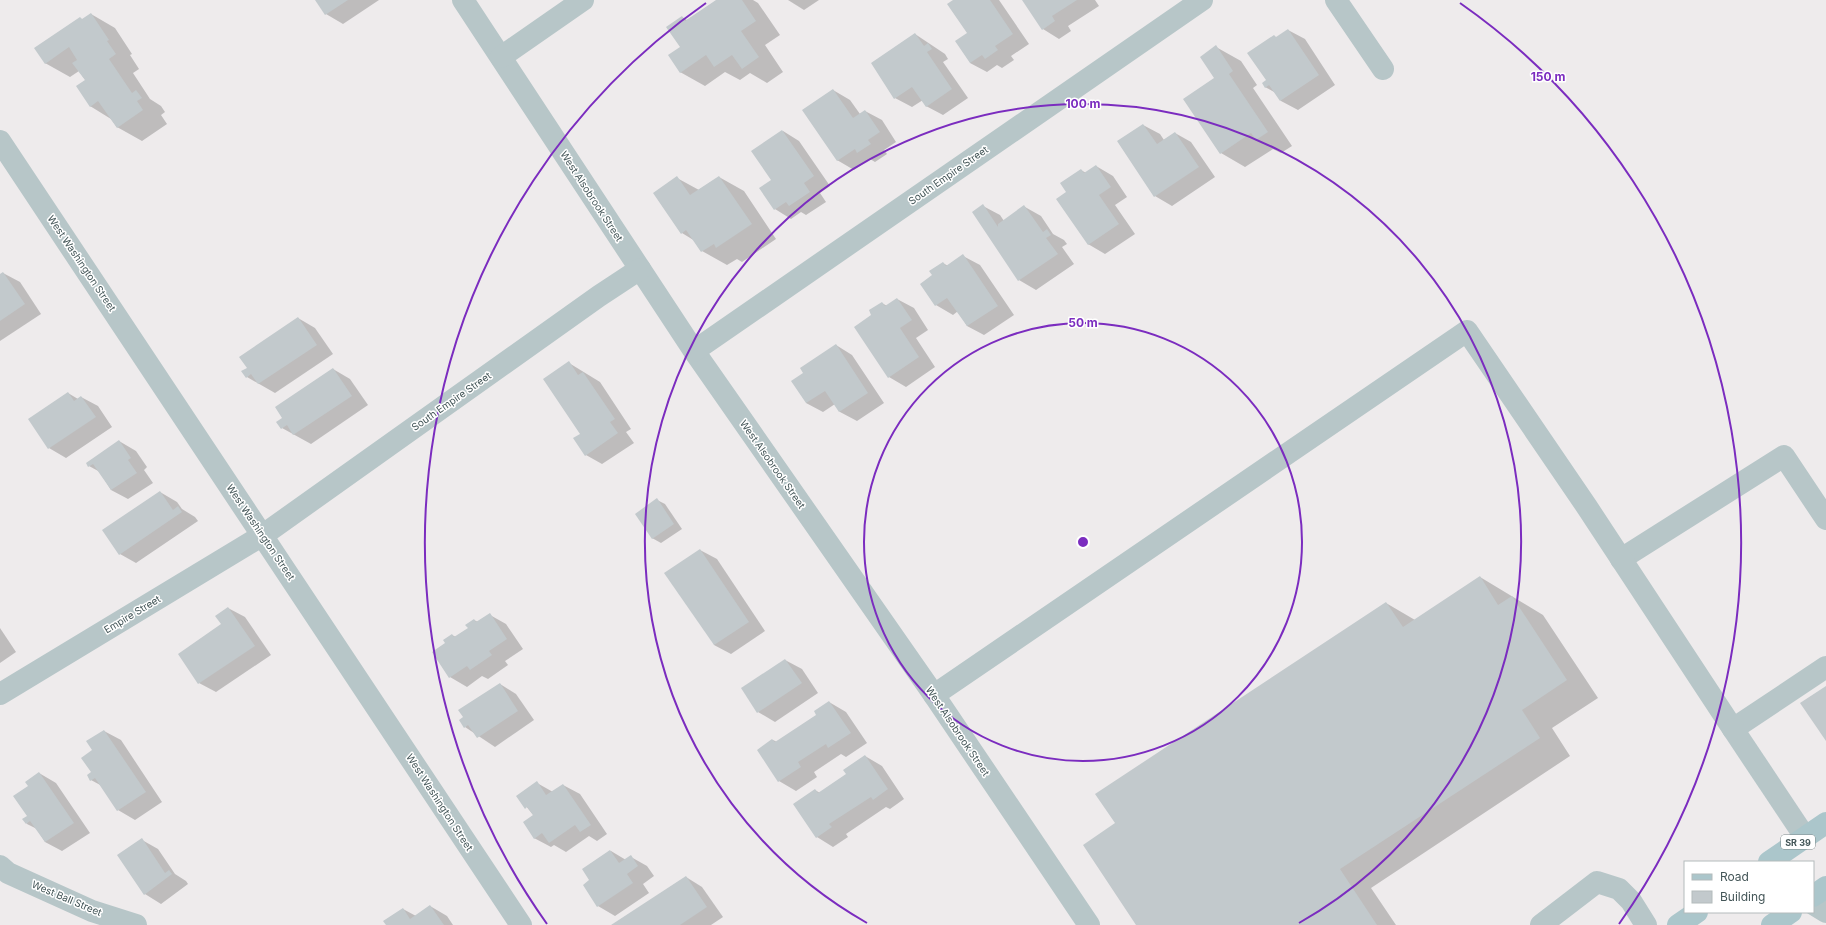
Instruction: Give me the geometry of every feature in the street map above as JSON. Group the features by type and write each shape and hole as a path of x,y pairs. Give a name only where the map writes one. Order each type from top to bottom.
{"main road":[{"name":"SR 39","path":"1770,861 1826,823"},
{"path":"1814,895 1826,887"},
{"path":"1678,925 1696,913"},
{"path":"1772,925 1790,913"}],"street":[{"name":"West Alsobrook Street","path":"463,0 694,351 934,695 1089,925"},
{"path":"501,57 583,0"},
{"name":"South Empire Street","path":"694,351 1202,0"},
{"path":"1336,0 1383,69"},
{"name":"West Washington Street","path":"0,141 521,925"},
{"name":"South Empire Street","path":"263,535 599,296 640,269"},
{"path":"934,695 1467,331 1621,559 1805,837"},
{"path":"1621,559 1784,456 1826,519"},
{"name":"Empire Street","path":"0,694 263,535"},
{"path":"1733,729 1826,667"},
{"name":"West Ball Street","path":"0,866 8,873 92,911 136,925"},
{"path":"1541,925 1597,882 1619,889 1631,902 1646,925"},
{"path":"1814,905 1826,912"}],"building":[{"path":"315,0 348,0 325,15"},
{"path":"716,0 742,0 756,21 741,31 759,57 742,69 732,55 714,67 706,55 680,73 668,55 680,47 666,27 682,16 685,21"},
{"path":"953,0 990,0 1013,34 995,46 998,50 985,59 982,55 970,63 955,41 967,33 947,4"},
{"path":"1022,0 1077,0 1052,16 1055,21 1042,30"},
{"path":"91,13 109,40 107,41 116,54 109,59 132,93 136,90 142,98 137,101 143,110 117,128 98,101 90,107 76,86 85,80 72,63 77,60 69,47 45,64 34,48 80,17 82,19"},
{"path":"1288,29 1319,75 1280,101 1269,85 1265,88 1262,83 1266,80 1247,53 1274,35 1276,37"},
{"path":"915,33 924,46 928,43 932,49 927,52 952,89 926,107 912,87 894,99 871,63"},
{"path":"1216,45 1233,71 1229,74 1268,132 1256,140 1251,133 1220,154 1183,99 1214,78 1200,57"},
{"path":"833,89 853,118 865,110 880,132 868,140 871,144 857,153 855,149 837,161 802,110"},
{"path":"1143,124 1157,144 1175,132 1199,167 1154,197 1117,141"},
{"path":"782,130 814,176 804,183 810,192 789,206 786,202 774,210 759,188 771,180 751,151"},
{"path":"1096,165 1111,187 1099,195 1119,224 1088,245 1056,199 1066,192 1060,183 1081,169 1084,173"},
{"path":"677,176 690,195 719,176 752,224 716,248 714,244 701,252 686,230 681,234 653,193"},
{"path":"983,204 998,227 998,224 1024,205 1043,232 1047,229 1051,235 1046,238 1058,254 1018,281 972,212"},
{"path":"963,254 998,306 967,326 947,298 935,306 920,284 932,275 929,271 943,262 946,266"},
{"path":"3,272 25,304 0,321 0,274"},
{"path":"897,298 912,320 900,328 919,357 888,378 854,327 871,315 869,310 882,302 885,306"},
{"path":"298,317 317,345 258,384 251,374 246,378 241,371 247,368 239,357"},
{"path":"836,344 868,393 839,412 825,391 806,403 791,381 803,373 800,368"},
{"path":"569,361 578,375 583,372 615,419 610,422 618,433 585,456 573,438 580,434 543,379"},
{"path":"333,368 352,396 293,435 287,425 281,429 276,422 282,418 275,407"},
{"path":"68,392 74,401 81,396 96,417 48,449 28,419"},
{"path":"119,440 131,458 128,460 137,473 111,490 93,464 88,467 86,463"},
{"path":"160,491 173,510 178,506 182,512 119,555 102,530"},
{"path":"657,498 674,524 652,539 635,514"},
{"path":"700,549 749,622 714,645 664,573"},
{"path":"1480,576 1498,605 1512,596 1567,680 1522,710 1540,738 1340,869 1377,925 1136,925 1083,845 1115,823 1095,794 1386,602 1403,627"},
{"path":"228,607 255,646 198,684 178,654 221,624 215,616"},
{"path":"490,613 507,639 489,651 492,655 470,670 467,666 449,678 432,652 445,643 443,640 452,634 454,637 468,628 465,625 474,619 476,622"},
{"path":"785,659 802,683 757,713 741,688"},
{"path":"500,683 518,711 477,738 468,725 464,728 459,720 463,717 458,710"},
{"path":"1826,686 1826,741 1800,703"},
{"path":"829,701 851,733 828,748 826,744 798,762 801,767 778,782 757,750 772,739 775,742 816,715 814,711"},
{"path":"104,730 146,792 117,811 95,778 90,781 87,775 91,772 81,758 92,750 86,741"},
{"path":"865,755 888,789 873,800 871,797 829,824 832,827 816,838 793,804 815,789 818,793 846,774 843,770"},
{"path":"39,772 74,823 45,842 30,821 26,824 22,819 27,816 13,796 28,786 25,782"},
{"path":"537,781 546,795 563,784 591,825 580,832 575,825 549,843 542,833 534,839 523,822 533,815 527,807 525,809 516,796"},
{"path":"142,838 165,873 169,870 172,874 144,895 117,855"},
{"path":"610,850 619,863 631,855 638,866 627,874 633,883 597,907 583,885 589,880 582,869"},
{"path":"686,876 707,907 680,925 611,925"},
{"path":"430,905 444,925 386,925 383,921 403,908 410,919"}]}
